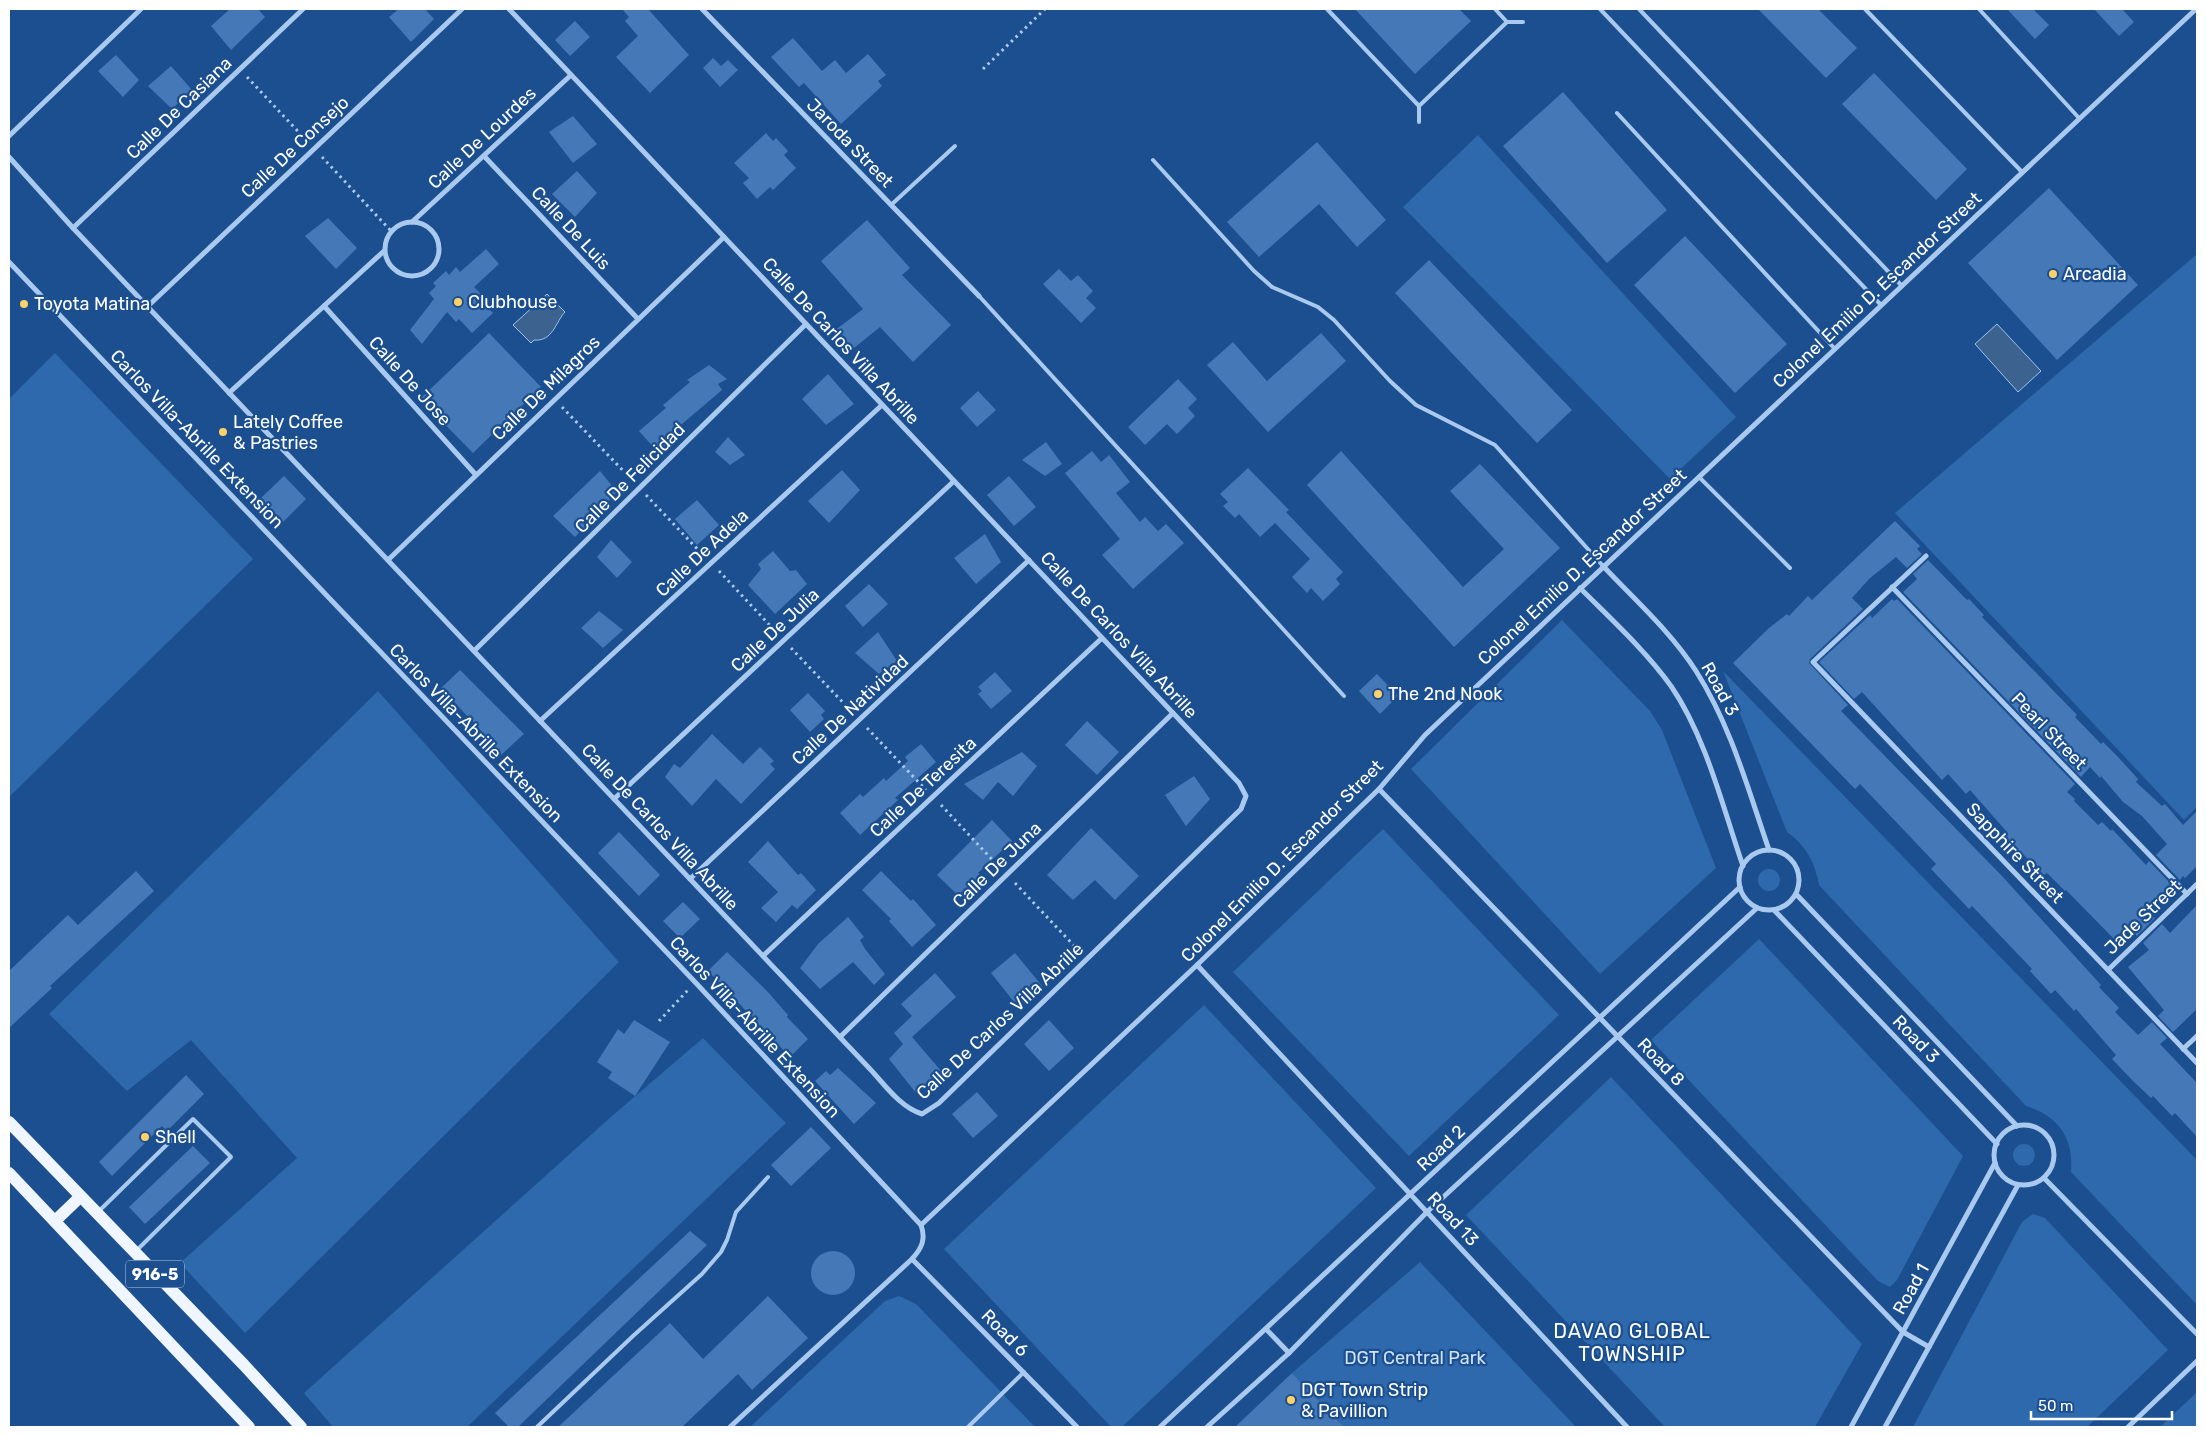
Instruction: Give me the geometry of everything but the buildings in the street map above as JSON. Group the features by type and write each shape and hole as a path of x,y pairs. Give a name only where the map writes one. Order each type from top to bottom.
{"main road":[{"name":"916-5","path":"9,1122 244,1365 301,1427"},
{"name":"916-5","path":"9,1173 249,1427"},
{"path":"55,1221 80,1197"}],"street":[{"path":"9,136 141,9"},
{"name":"Calle De Casiana","path":"73,228 303,9"},
{"name":"Calle De Consejo","path":"148,306 462,9"},
{"name":"Calle De Carlos Villa Abrille","path":"9,157 73,228 903,1104 911,1110 922,1114 939,1103 1245,803 1246,796 1239,783 508,9"},
{"name":"Jaroda Street","path":"702,9 978,296"},
{"name":"Colonel Emilio D. Escandor Street","path":"921,1225 1379,789 1425,735 2196,9"},
{"name":"Calle De Lourdes","path":"412,222 571,75"},
{"name":"Calle De Luis","path":"484,156 638,319"},
{"path":"412,222 428,227 438,241 439,249 434,265 421,275 404,275 390,266 384,250 386,240 391,231 404,223 412,222"},
{"name":"Calle De Milagros","path":"388,560 724,237"},
{"path":"229,392 384,250"},
{"name":"Carlos Villa-Abrille Extension","path":"9,262 695,982 921,1225"},
{"name":"Calle De Jose","path":"324,306 476,475"},
{"name":"Calle De Felicidad","path":"474,651 806,324"},
{"name":"Calle De Adela","path":"540,721 882,405"},
{"name":"Calle De Julia","path":"614,799 954,481"},
{"path":"1892,587 1926,556"},
{"name":"Calle De Natividad","path":"690,879 1028,560"},
{"name":"Road 3","path":"1603,566 1677,645 1711,697 1731,741 1769,850"},
{"name":"Sapphire Street","path":"1892,587 1813,662 2197,1063"},
{"name":"Pearl Street","path":"1892,587 2187,894"},
{"path":"1580,588 1655,664 1687,713 1706,758 1743,866"},
{"name":"Calle De Teresita","path":"763,956 1102,638"},
{"name":"Calle De Juna","path":"840,1037 1173,713"},
{"name":"Road 8","path":"1379,789 1903,1332 1929,1347"},
{"path":"1769,850 1786,855 1797,868 1799,877 1796,894 1791,902 1774,910 1757,908 1746,899 1740,887 1740,876 1743,866 1754,854 1769,850"},
{"name":"Jade Street","path":"2108,970 2197,884"},
{"name":"Road 2","path":"1160,1427 1412,1195 1740,887"},
{"name":"Road 3","path":"1796,894 2017,1126"},
{"path":"1207,1427 1289,1353 1428,1212 1757,908"},
{"name":"Road 3","path":"1774,910 1997,1144"},
{"name":"Road 13","path":"1196,965 1627,1427"},
{"path":"2184,1049 2197,1036"},
{"path":"2017,1126 2035,1127 2049,1138 2054,1155 2050,1172 2036,1183 2018,1185 2004,1177 1995,1162 1997,1144 2001,1136 2017,1126"},
{"name":"Road 1","path":"1851,1427 1995,1162"},
{"path":"2044,1178 2197,1334"},
{"path":"1885,1427 2018,1185"},
{"path":"730,1427 912,1259 922,1247 924,1239 921,1225"},
{"name":"Road 6","path":"912,1259 1077,1427"},
{"path":"1266,1329 1289,1353"},
{"path":"2128,1427 2197,1361"}],"lane":[{"path":"1327,9 1419,106 1419,122"},
{"path":"1495,9 1507,22"},
{"path":"1600,9 1881,305"},
{"path":"1639,9 1902,286"},
{"path":"1865,9 2022,172"},
{"path":"1979,9 2079,118"},
{"path":"1419,106 1507,22 1523,22"},
{"path":"1617,113 1835,349"},
{"path":"891,206 955,146"},
{"path":"1153,160 1254,270 1272,287 1318,307 1334,320 1390,381 1416,405 1495,445 1603,566"},
{"path":"978,296 1344,696"},
{"path":"1699,477 1790,568"},
{"path":"96,1213 193,1119 231,1157 134,1252"},
{"path":"537,1427 632,1336 702,1274 724,1246 736,1212 768,1177"},
{"path":"968,1427 1024,1372"}],"path":[{"path":"983,69 1045,9"},
{"path":"555,399 1086,959"},
{"path":"659,1021 695,982"}],"green space":[{"path":"1478,135 1736,417 1670,479 1403,207"},
{"path":"2197,254 2197,807 2184,820 1895,513"},
{"path":"55,353 253,559 9,797 9,399"},
{"path":"1562,620 1650,711 1662,730 1716,868 1600,974 1411,769"},
{"path":"1723,671 2197,1160 2197,1305 2071,1172 2070,1149 2067,1139 2055,1122 2037,1110 2026,1106 1819,885 1809,855 1794,837 1787,832"},
{"path":"378,691 619,962 245,1333 180,1263 297,1158 191,1040 127,1091 49,1014"},
{"path":"1383,829 1559,1015 1409,1156 1233,972"},
{"path":"1765,869 1773,869 1780,876 1780,884 1773,891 1765,891 1758,884 1758,876"},
{"path":"1759,939 1963,1156 1897,1280 1890,1287 1878,1281 1651,1040"},
{"path":"1204,1005 1376,1188 1122,1427 1111,1427 944,1249"},
{"path":"703,1038 786,1123 467,1427 333,1427 304,1393 612,1116"},
{"path":"1611,1077 1862,1344 1815,1427 1665,1427 1466,1215"},
{"path":"2020,1144 2028,1144 2035,1151 2035,1159 2028,1166 2020,1166 2013,1159 2013,1151"},
{"path":"2033,1214 2045,1218 2168,1350 2087,1427 1913,1427 2022,1222"},
{"name":"DGT Central Park","path":"1420,1262 1576,1427 1344,1427 1292,1373"},
{"path":"899,1296 916,1304 1035,1427 750,1427 885,1301"},
{"path":"2197,1392 2197,1427 2160,1427"}],"shaded area":[{"path":"547,294 565,312 546,338 534,340 531,343 513,325"},
{"path":"1997,324 2041,371 2018,392 1975,344"}],"place":[{"name":"Arcadia","path":"2053,274"},
{"name":"Clubhouse","path":"458,302"},
{"name":"Toyota Matina","path":"24,304"},
{"name":"Lately Coffee & Pastries","path":"223,432"},
{"name":"The 2nd Nook","path":"1378,694"},
{"name":"Shell","path":"145,1137"},
{"name":"DGT Town Strip & Pavillion","path":"1291,1400"}],"district":[{"name":"DAVAO GLOBAL TOWNSHIP","path":"1632,1342"}]}
